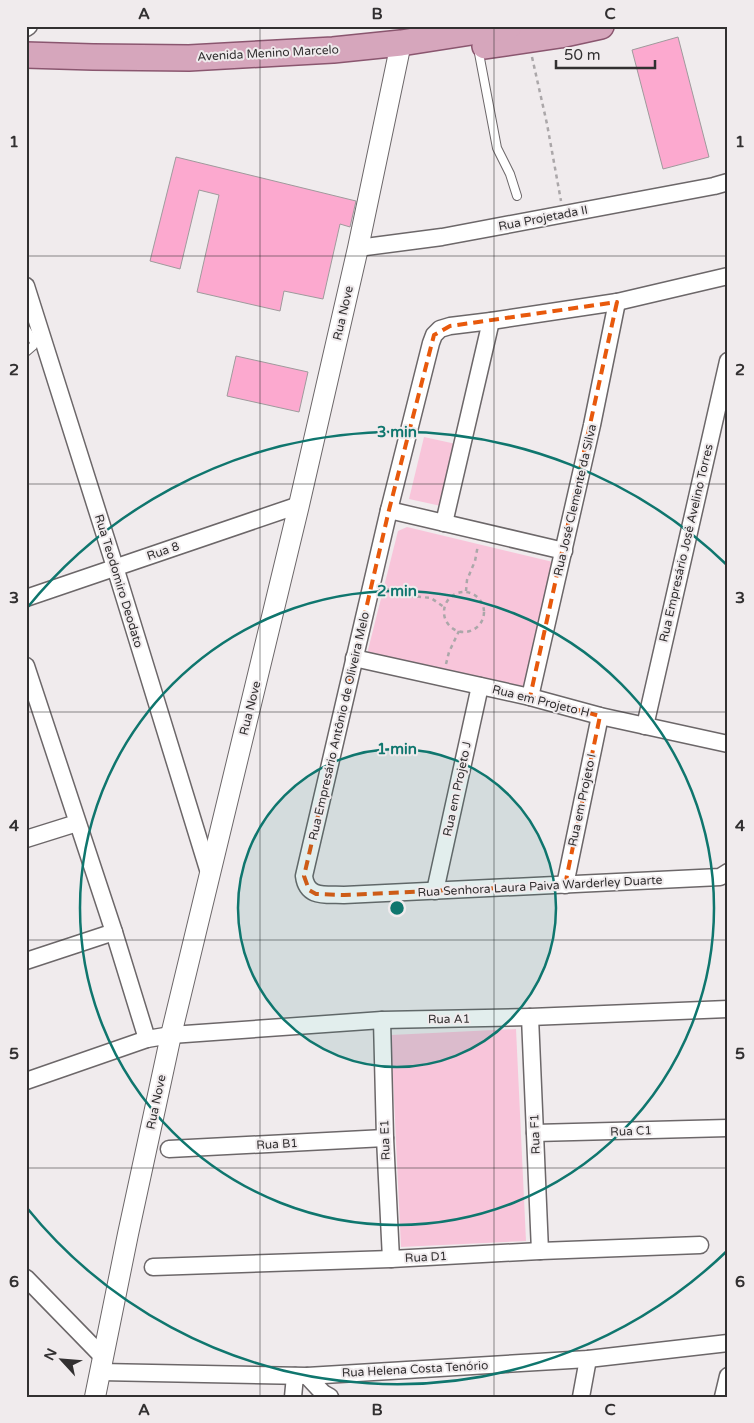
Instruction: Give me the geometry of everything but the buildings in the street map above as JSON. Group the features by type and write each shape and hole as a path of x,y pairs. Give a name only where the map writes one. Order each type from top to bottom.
{"main road":[{"path":"405,42 478,47 523,32 560,35 601,26"},
{"name":"Avenida Menino Marcelo","path":"26,55 189,58 333,50 523,32"},
{"name":"Avenida Menino Marcelo","path":"26,40 138,44 338,35 405,42"}],"street":[{"name":"Rua Nove","path":"95,1397 171,1035 299,505 405,42"},
{"name":"Rua Projetada II","path":"358,248 442,237 728,182"},
{"path":"444,523 491,321 617,302 728,276"},
{"name":"Rua Teodomiro Deodato","path":"26,286 210,876"},
{"name":"Rua José Clemente da Silva","path":"530,696 592,425 617,302"},
{"name":"Rua Empresário Antônio de Oliveira Melo","path":"305,884 304,876 354,658 431,343 434,335 440,329 491,321"},
{"name":"Rua Empresário José Avelino Torres","path":"645,726 728,360"},
{"name":"Rua 8","path":"26,598 299,505"},
{"path":"389,510 564,551"},
{"name":"Rua em Projeto H","path":"354,658 530,696 600,716 728,744"},
{"path":"26,666 33,713 77,823 114,932 147,1039"},
{"name":"Rua em Projeto J","path":"435,891 480,686"},
{"name":"Rua em Projeto I","path":"564,885 600,716"},
{"path":"26,840 77,823"},
{"name":"Rua Senhora Laura Paiva Warderley Duarte","path":"305,884 316,894 344,895 564,885 724,874"},
{"path":"26,961 114,932"},
{"name":"Rua A1","path":"26,1081 147,1039 171,1035 382,1020 728,1010"},
{"name":"Rua F1","path":"530,1017 540,1251"},
{"name":"Rua E1","path":"382,1020 390,1259"},
{"name":"Rua C1","path":"535,1133 728,1128"},
{"name":"Rua B1","path":"169,1149 385,1138"},
{"name":"Rua D1","path":"153,1267 390,1259 700,1245"},
{"path":"26,1278 102,1364"},
{"name":"Rua Helena Costa Tenório","path":"102,1364 301,1376 588,1359 728,1343"},
{"path":"581,1397 588,1359"},
{"path":"293,1397 301,1376 330,1397"},
{"path":"723,1397 728,1376"}],"lane":[{"path":"478,47 497,148 510,174 517,196"},
{"path":"26,329 34,342 33,346 26,352"}],"path":[{"path":"523,32 547,124 564,214"},
{"path":"466,591 466,580 475,562 480,531"},
{"path":"372,585 412,596 431,598 444,607"},
{"path":"466,591 476,595 482,602 484,616 480,624 474,629 465,632 450,628 443,616 444,604 450,596 456,592 466,591"},
{"path":"443,677 449,652 459,631"}],"highlighted area":[{"path":"617,302 530,697 600,716 565,885 344,895 316,894 309,890 304,876 389,510 434,335 450,326"}],"shaded area":[{"path":"424,437 456,444 441,506 409,499"},
{"path":"407,527 553,562 531,689 370,659 368,650 398,531"},
{"path":"516,1029 526,1241 401,1247 391,1035"}]}
